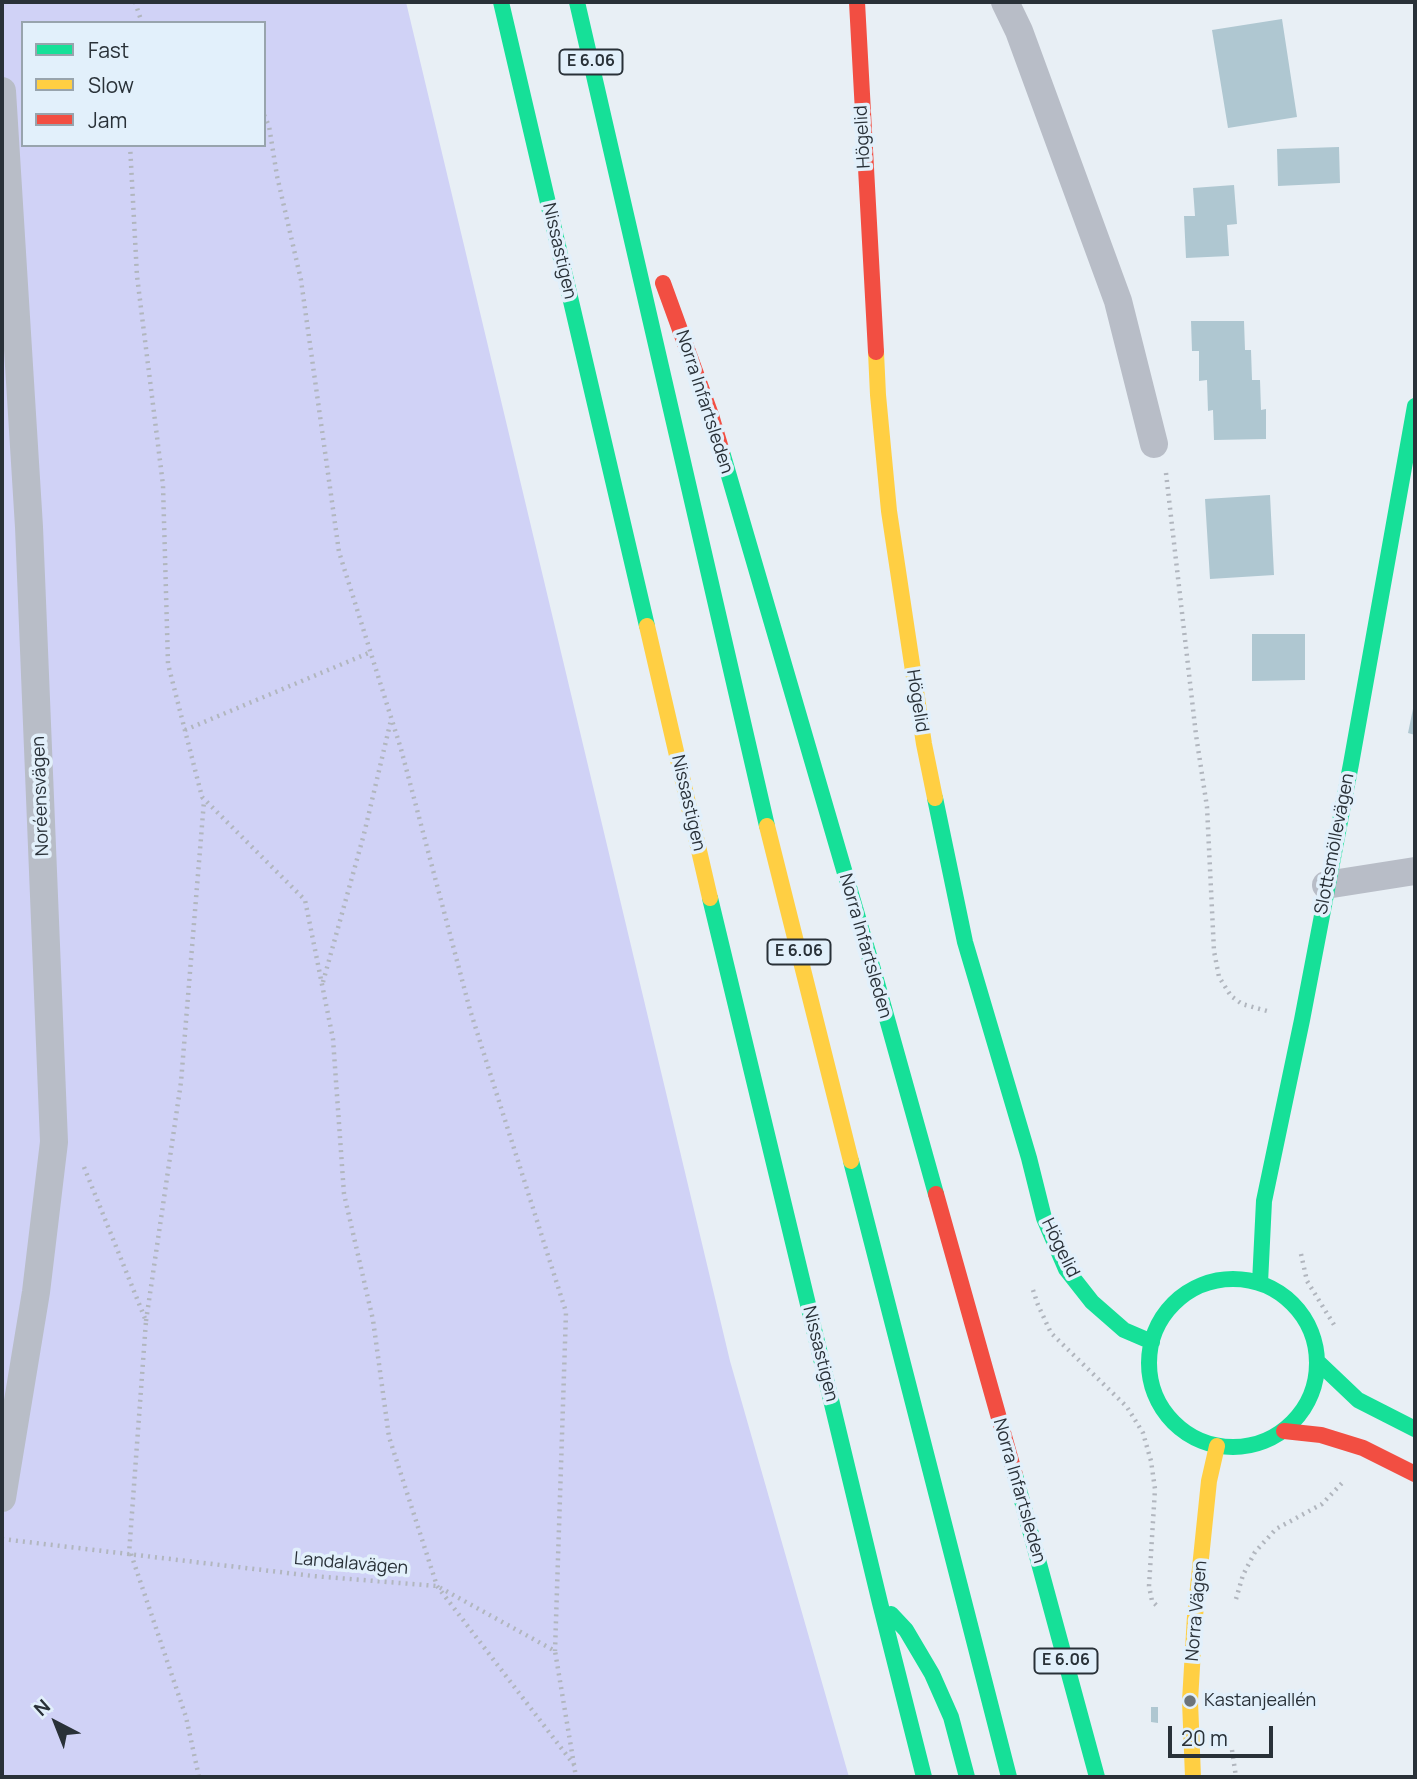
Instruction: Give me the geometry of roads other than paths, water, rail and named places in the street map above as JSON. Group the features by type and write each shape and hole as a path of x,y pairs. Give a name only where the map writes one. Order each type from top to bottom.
{"main road":[{"name":"Nissastigen","path":"501,2 728,975 880,1603"},
{"name":"E 6.06","path":"577,2 773,850 1009,1777"},
{"name":"Högelid","path":"856,2 877,381 889,511 924,744 965,942 1044,1217 1066,1269 1092,1302 1124,1330 1152,1342"},
{"name":"E 6.06","path":"606,123 647,237"},
{"name":"Norra Infartsleden","path":"656,263 711,415 877,983 1097,1777"},
{"name":"Slottsmöllevägen","path":"1260,1283 1264,1201 1302,1020 1415,406"},
{"path":"1221,1279 1260,1283 1279,1292 1295,1305 1307,1322 1315,1341 1318,1362 1316,1382 1309,1400 1298,1418 1269,1440 1235,1448 1198,1440 1181,1430 1167,1416 1151,1381 1149,1361 1159,1323 1170,1307 1202,1284 1221,1279"},
{"path":"1318,1362 1359,1399 1415,1429"},
{"path":"1284,1431 1321,1435 1363,1448 1415,1474"},
{"name":"Norra Vägen","path":"1193,1777 1190,1701 1195,1616 1209,1481 1217,1446"},
{"path":"880,1603 924,1777"},
{"path":"880,1603 906,1630 932,1674 951,1717 967,1777"}],"street":[{"path":"1005,2 1029,56 1118,301 1154,444"},
{"name":"Noréensvägen","path":"2,91 29,541 54,1142 36,1292 2,1498"},
{"path":"1326,885 1415,871"}],"place":[{"name":"Kastanjeallén","path":"1190,1701"}]}
